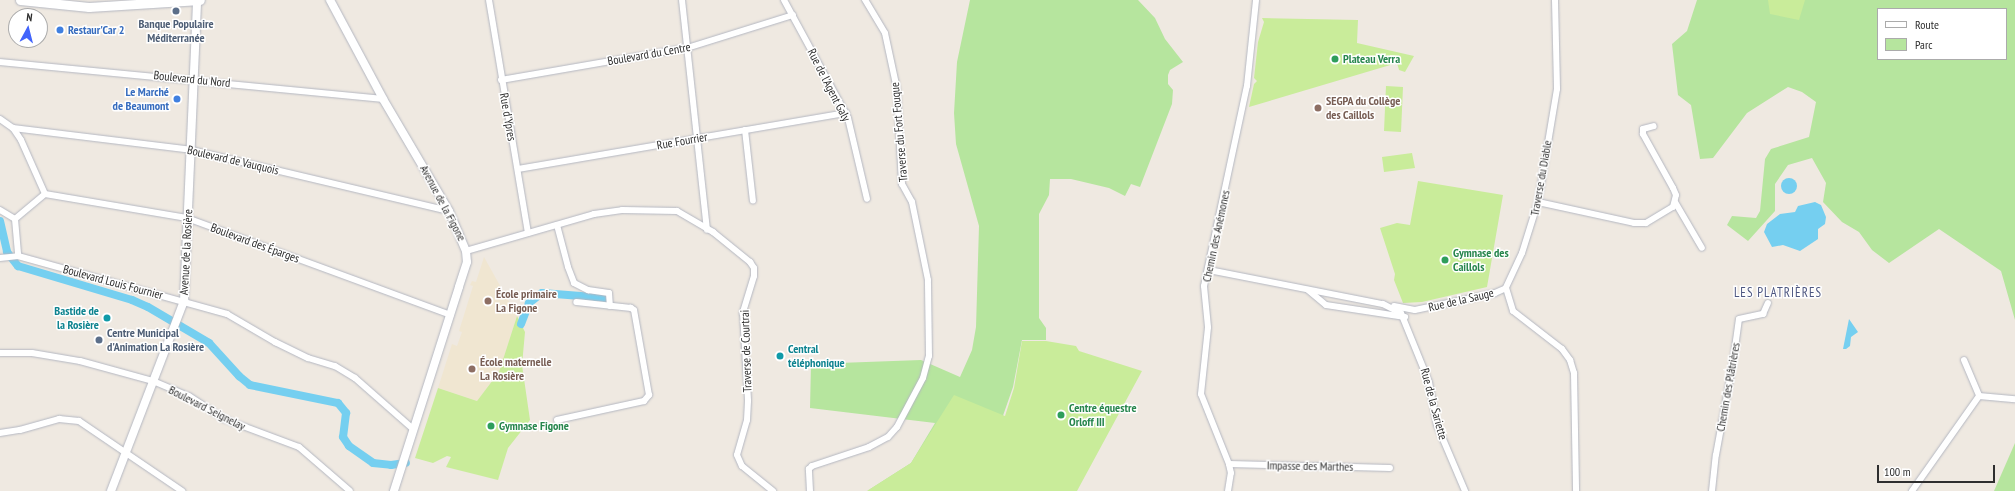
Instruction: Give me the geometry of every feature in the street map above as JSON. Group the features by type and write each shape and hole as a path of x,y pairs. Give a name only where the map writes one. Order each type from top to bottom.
{"main road":[{"path":"20,0 54,2 89,7 119,3 199,0"}],"street":[{"name":"Avenue de la Rosière","path":"111,491 184,301 193,79 199,0"},
{"name":"Avenue de la Figone","path":"330,0 383,99 449,210 466,251 467,262 394,491"},
{"name":"Rue d'Ypres","path":"489,0 528,233"},
{"path":"682,0 707,230"},
{"name":"Rue de l'Agent Galy","path":"784,0 846,113 867,198"},
{"name":"Traverse du Fort Fouque","path":"810,491 809,469 812,466 869,448 888,437 897,427 923,378 929,356 928,280 912,202 902,184 896,88 885,33 865,0"},
{"name":"Chemin des Anémones","path":"1228,491 1231,473 1229,464 1201,394 1208,327 1204,286 1209,270 1247,86 1256,0"},
{"name":"Traverse du Diable","path":"1506,288 1522,253 1538,202 1557,89 1554,0"},
{"name":"Boulevard du Centre","path":"502,80 688,48 793,15"},
{"name":"Boulevard du Nord","path":"0,62 193,79 383,99"},
{"name":"Rue Fourrier","path":"518,169 846,113"},
{"path":"0,119 13,128 45,194 15,219 10,257"},
{"path":"1654,126 1643,129 1643,134 1673,188 1675,202 1702,248"},
{"name":"Boulevard de Vauquois","path":"13,128 191,150 449,210"},
{"path":"745,130 753,201"},
{"name":"Boulevard des Éparges","path":"45,194 187,218 451,315"},
{"path":"1538,202 1634,223 1646,223 1673,207 1675,202"},
{"name":"Traverse de Courtrai","path":"466,251 594,214 622,210 659,209 677,211 707,230 750,262 754,268 754,276 743,313 748,401 747,420 737,455 742,466 773,491"},
{"path":"0,210 15,219"},
{"path":"557,225 568,267 574,283 610,301 634,310 649,395 644,400 557,420"},
{"name":"Boulevard Louis Fournier","path":"10,257 184,301 227,314 282,346 308,358 335,366 355,378 413,429"},
{"path":"1209,270 1389,305 1405,317"},
{"path":"1506,288 1513,311 1562,349 1570,360 1574,373 1576,491"},
{"name":"Rue de la Sauge","path":"1389,305 1415,310 1495,293 1506,288"},
{"path":"1307,289 1326,305 1405,317"},
{"path":"576,302 610,301"},
{"name":"Chemin des Plâtrières","path":"1712,491 1716,455 1733,362 1738,319 1763,314 1768,303"},
{"name":"Rue de la Sauge","path":"1405,317 1415,310"},
{"name":"Rue de la Sariette","path":"1405,317 1429,382 1437,425 1465,491"},
{"name":"Boulevard Seignelay","path":"0,353 32,353 80,360 153,381 189,396 224,419 299,446 350,491"},
{"path":"1964,360 1979,396"},
{"path":"1979,396 2015,399"},
{"path":"1912,491 1979,396"},
{"path":"0,433 68,418 88,426 126,455 182,491"},
{"name":"Impasse des Marthes","path":"1229,464 1390,468"}],"shaded area":[{"name":"École primaire La Figone","path":"484,257 517,316 499,372 477,401 438,388 452,344 457,346 462,332 459,331 473,286 470,285 472,281 476,282"}],"green space":[{"path":"970,0 1138,0 1155,18 1165,39 1183,62 1170,70 1168,75 1168,84 1173,90 1172,104 1140,187 1131,184 1125,196 1109,188 1071,179 1050,179 1049,195 1039,214 1039,318 1046,328 1046,340 1022,340 1013,387 998,430 867,491 911,463 935,423 810,408 811,364 921,360 960,377 972,350 976,327 979,226 956,144 954,113 957,62"},
{"path":"1697,0 2015,0 2015,320 2001,271 1939,229 1889,263 1872,250 1859,232 1842,222 1823,202 1826,183 1812,158 1788,165 1775,184 1775,211 1748,241 1727,225 1732,216 1756,218 1760,211 1765,159 1771,149 1809,137 1816,102 1802,92 1788,87 1747,113 1713,158 1700,159 1691,105 1678,95 1672,44 1687,31"},
{"path":"1768,0 1805,0 1799,20 1770,14"},
{"name":"Plateau Verra","path":"1262,18 1358,20 1357,43 1414,56 1405,72 1399,70 1397,63 1249,107 1254,84 1257,81 1254,78 1258,42 1264,22"},
{"path":"1386,86 1403,87 1401,132 1384,131"},
{"path":"1412,153 1415,168 1384,172 1382,157"},
{"path":"1418,181 1503,195 1487,287 1422,302 1403,303 1394,280 1395,274 1380,228 1397,223 1410,225"},
{"path":"517,316 525,332 522,365 530,420 508,448 498,480 446,467 451,457 447,456 433,463 415,458 438,388 477,401 499,372"},
{"name":"Centre équestre Orloff III","path":"1022,341 1046,341 1076,346 1079,351 1142,371 1077,491 867,491 911,463 954,395 1005,416 1014,388"},
{"path":"2015,443 2015,491 1994,491"}],"water":[{"path":"1789,178 1795,180 1797,186 1795,192 1789,194 1783,192 1781,186 1783,180"},
{"path":"1815,202 1821,205 1826,217 1825,224 1818,229 1818,239 1800,251 1783,245 1772,247 1764,232 1767,224 1780,214 1795,212 1798,206"},
{"path":"1849,319 1858,332 1851,337 1850,346 1843,349"}],"waterway":[{"path":"0,221 7,252 18,266 132,300 148,307 209,343 239,376 250,385 338,403 346,413 343,437 349,446 373,463 391,465 406,463"},
{"path":"521,324 529,303 542,293 607,298"}],"place":[{"name":"Banque Populaire Méditerranée","path":"176,11"},
{"name":"Restaur'Car 2","path":"60,30"},
{"name":"Plateau Verra","path":"1335,59"},
{"name":"Le Marché de Beaumont","path":"177,99"},
{"name":"SEGPA du Collège des Caillols","path":"1318,108"},
{"name":"Gymnase des Caillols","path":"1445,260"},
{"name":"École primaire La Figone","path":"488,301"},
{"name":"Bastide de la Rosière","path":"107,318"},
{"name":"Centre Municipal d'Animation La Rosière","path":"99,340"},
{"name":"Central téléphonique","path":"780,356"},
{"name":"École maternelle La Rosière","path":"472,369"},
{"name":"Centre équestre Orloff III","path":"1061,415"},
{"name":"Gymnase Figone","path":"491,426"}],"district":[{"name":"LES PLATRIÈRES","path":"1778,293"}]}
